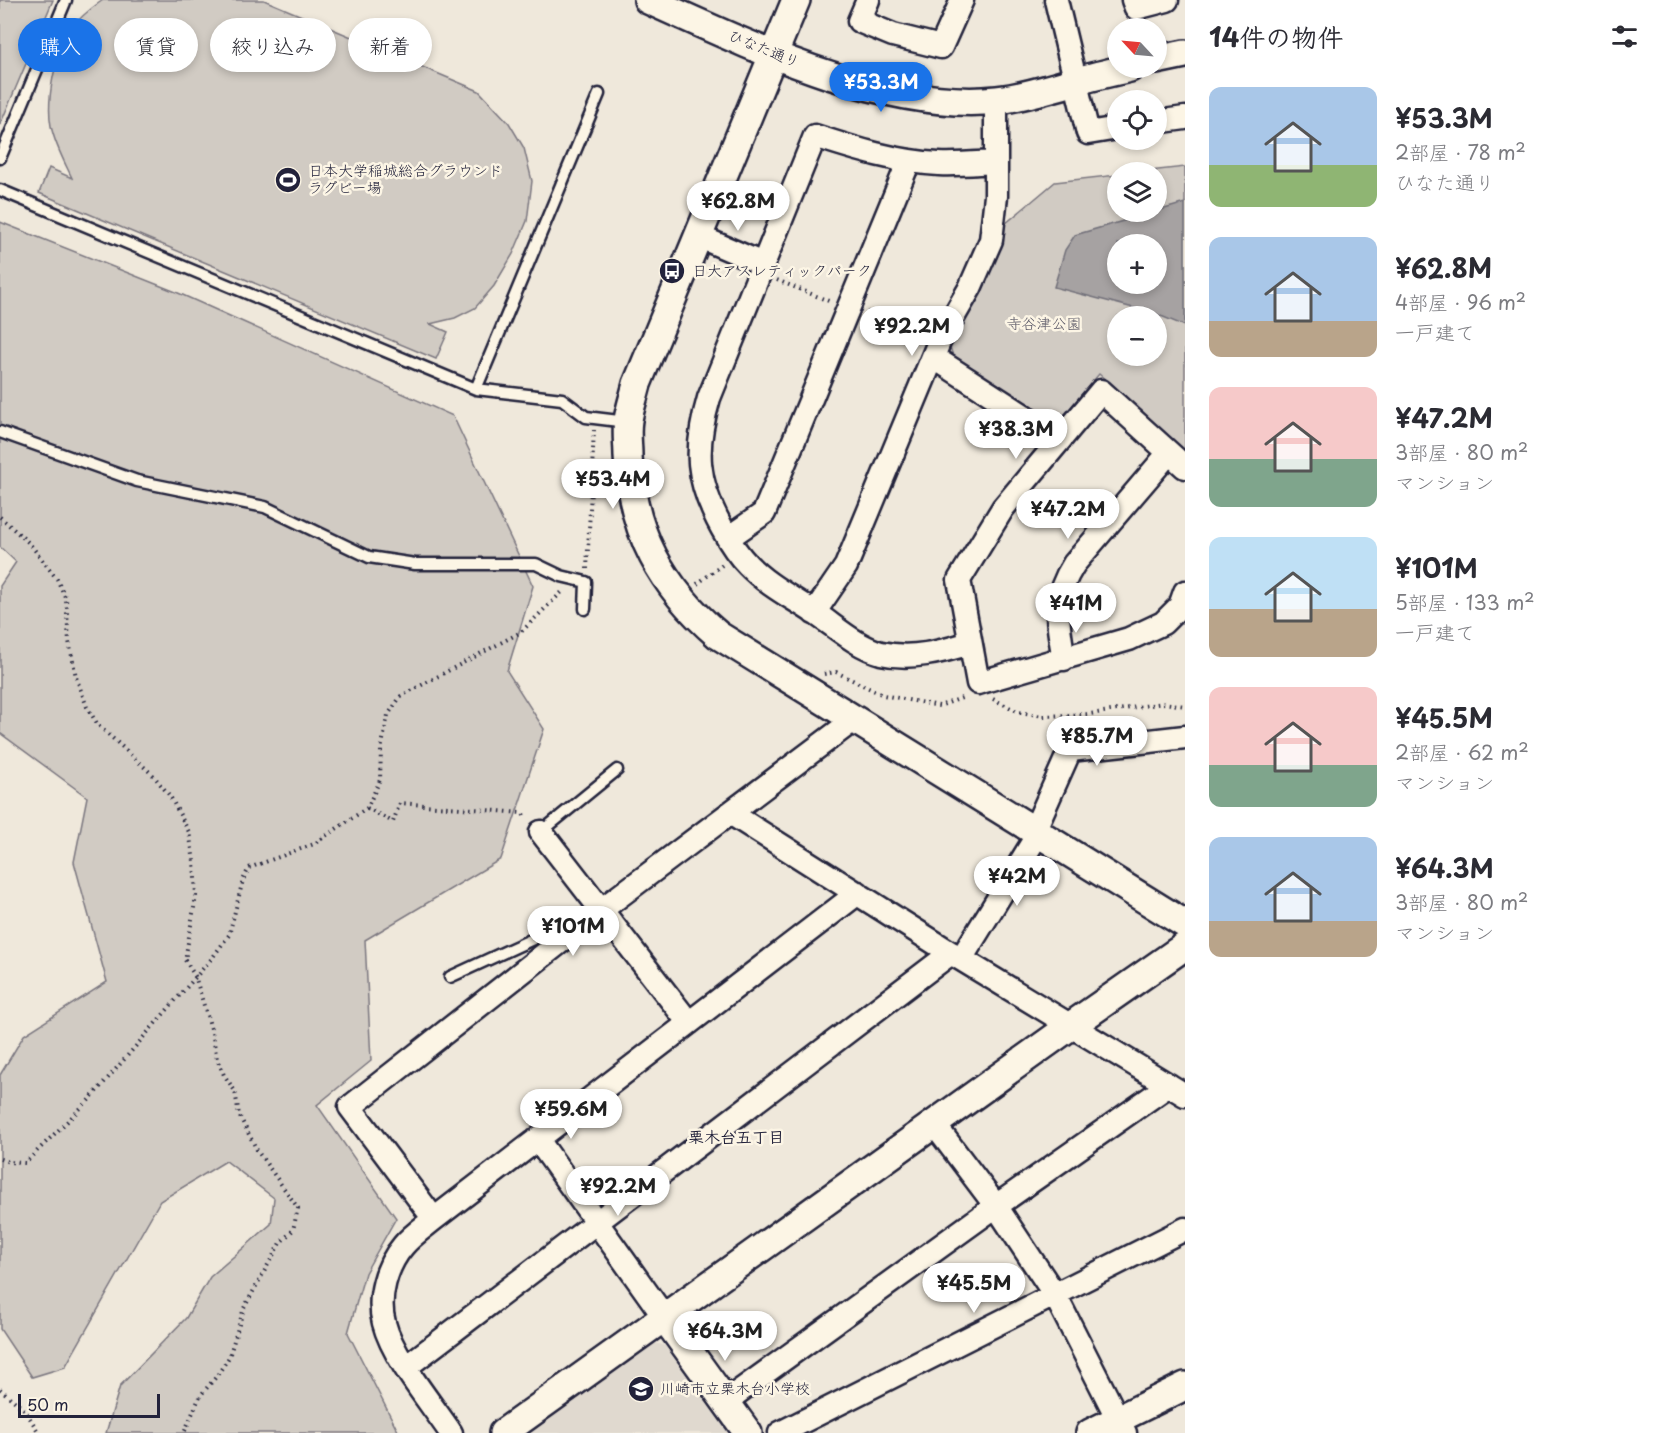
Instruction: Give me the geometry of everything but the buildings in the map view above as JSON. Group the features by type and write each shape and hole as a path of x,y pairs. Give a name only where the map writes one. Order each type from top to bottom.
{"street":[{"name":"ひなた通り","path":"648,0 775,55 823,73 932,101 996,100 1037,93 1107,74"},
{"path":"796,0 637,384 627,422 629,479 638,518 650,552 669,585 692,613 718,635 1185,924"},
{"path":"868,0 859,21 892,35 941,46 962,0"},
{"path":"1056,0 1088,133 1107,130"},
{"path":"1133,0 1136,8 1167,0"},
{"path":"1167,58 1185,54"},
{"path":"814,613 846,566 936,350 970,288 991,240 996,196 996,100"},
{"path":"1167,120 1185,118"},
{"path":"970,643 914,657 881,653 856,642 765,580 747,565 709,505 701,477 699,453 701,425 708,398 815,136 845,146 909,161 940,164 995,162"},
{"path":"733,545 764,513 909,161"},
{"path":"698,236 761,269"},
{"path":"936,350 1060,439"},
{"path":"1064,659 1057,620 1058,600 1065,578 1074,564 1177,461 1101,391 1003,508 959,580 978,683 1064,659 1129,639 1163,623 1180,606 1185,592"},
{"path":"434,1219 350,1107 601,910 855,719"},
{"path":"406,1367 597,1221 956,956 1036,832 1070,750 1185,736"},
{"path":"726,1401 996,1206 1177,1090 956,956 730,813"},
{"path":"541,832 689,1023"},
{"path":"451,1433 393,1347 383,1323 382,1295 388,1269 403,1245 858,892"},
{"path":"503,1433 1185,946"},
{"path":"934,1124 996,1206 1055,1295 1121,1426"},
{"path":"538,1140 748,1433"},
{"path":"780,1433 1185,1229"},
{"path":"1090,1433 1121,1426 1185,1386"}],"lane":[{"path":"0,158 66,0"},
{"path":"476,389 599,94"},
{"path":"0,190 476,389 562,399 586,417 627,422"},
{"path":"0,432 137,482 265,507 369,557 415,564 536,564 561,576 581,580 585,609"},
{"path":"541,832 617,770"},
{"path":"450,977 546,933 556,945"}],"path":[{"path":"761,269 849,307 936,350"},
{"path":"0,1159 25,1163 89,1100 229,935 243,880 249,868 314,844 367,808 381,780 381,750 388,715 401,696 520,632 581,580 594,430"},
{"path":"0,517 30,544 57,579 66,599 69,641 76,677 87,706 98,725 153,775 170,796 189,832 194,861 196,896 184,960 195,976 212,1032 217,1059 235,1091 239,1115 258,1152 298,1208 292,1230 280,1243 244,1308 229,1357 200,1396 184,1433"},
{"path":"694,586 733,545"},
{"path":"817,675 836,672 883,695 939,705 974,694 978,683"},
{"path":"978,683 988,696 1019,712 1043,716 1090,714 1164,703 1185,706"},
{"path":"367,808 393,822 400,802 522,813 541,832"},
{"path":"0,1389 25,1410 39,1433"}],"shaded area":[{"path":"1185,203 1185,326 1167,319 1167,306 1126,306 1054,287 1065,250 1075,235 1120,222 1167,222 1167,208"},
{"name":"川崎市立栗木台小学校","path":"648,1342 664,1345 728,1433 527,1433"}],"green space":[{"path":"0,0 53,0 45,18 18,18 18,72 22,72 0,125"},
{"name":"日本大学稲城総合グラウンド ラグビー場","path":"103,0 264,0 307,18 210,18 210,72 336,72 336,30 348,36 348,72 432,71 479,91 509,123 524,148 532,181 527,221 513,254 494,286 475,308 455,318 430,324 448,332 436,359 39,193 49,168 72,178 57,146 51,126 50,104 54,72 102,72 102,18 80,18"},
{"name":"寺谷津公園","path":"1185,167 1185,451 1099,374 1060,420 1052,421 953,356 949,344 986,278 1005,224 1055,182 1107,176 1107,222 1167,222 1167,169"},
{"path":"0,222 176,292 453,416 533,586 507,671 544,729 501,859 365,940 371,1061 317,1105 396,1218 365,1273 348,1333 399,1433 106,1433 120,1386 186,1318 210,1277 271,1224 274,1198 226,1161 160,1201 65,1367 32,1377 0,1329 0,1075 24,1035 107,982 74,862 87,797 0,733 0,586 16,562 0,547"}],"place":[{"name":"日本大学稲城総合グラウンド ラグビー場","path":"288,180"},
{"name":"日大アスレティックパーク","path":"672,271"},
{"name":"川崎市立栗木台小学校","path":"641,1389"}],"district":[{"name":"栗木台五丁目","path":"736,1137"}]}
